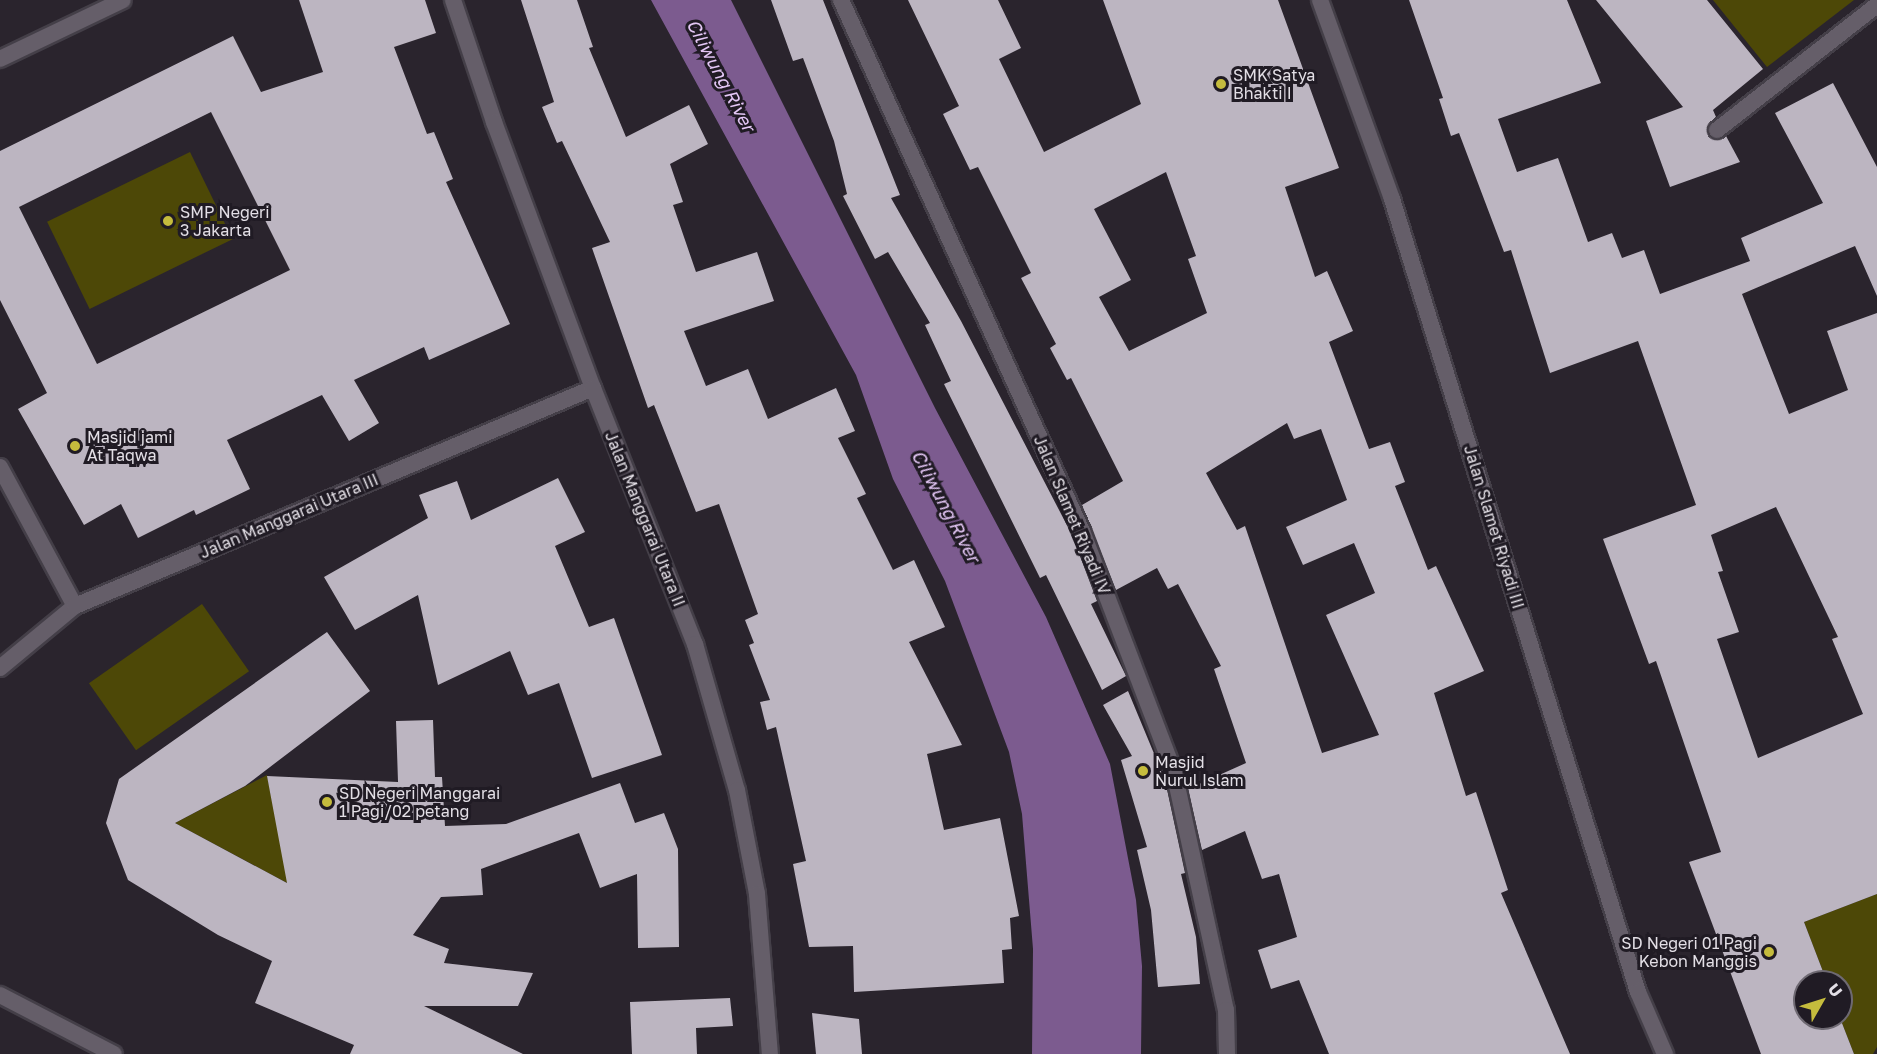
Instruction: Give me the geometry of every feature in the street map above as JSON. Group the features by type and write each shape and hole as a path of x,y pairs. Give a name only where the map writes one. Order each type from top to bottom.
{"street":[{"path":"0,59 123,0"},
{"name":"Jalan Manggarai Utara II","path":"453,0 494,122 593,388 695,644 737,790 757,894 770,1054"},
{"name":"Jalan Slamet Riyadi IV","path":"841,0 1082,531 1174,772 1226,1010 1227,1054"},
{"name":"Jalan Slamet Riyadi III","path":"1320,0 1392,199 1638,992 1665,1054"},
{"path":"1717,130 1877,2"},
{"name":"Jalan Manggarai Utara III","path":"0,668 75,606 593,388"},
{"path":"0,467 75,606"},
{"path":"0,995 114,1054"}],"shaded area":[{"path":"1713,0 1854,0 1767,67"},
{"path":"190,152 233,239 90,309 47,222"},
{"path":"202,604 249,671 136,750 89,683"},
{"path":"267,775 281,846 338,910 175,823"},
{"path":"1877,894 1877,1047 1873,1054 1854,1054 1845,1030 1853,1030 1853,970 1822,970 1804,922"}],"water":[{"name":"Ciliwung River","path":"651,0 731,0 935,408 1046,617 1110,764 1136,900 1142,966 1141,1054 1032,1054 1033,949 1022,814 1009,752 945,581 893,479 856,375"}],"building":[{"path":"299,0 425,0 436,33 394,47 427,134 434,132 453,179 446,182 510,324 429,360 424,347 354,380 379,423 349,441 322,395 227,440 250,489 196,515 194,510 138,538 121,504 84,525 18,409 47,393 0,300 0,151 233,36 261,92 323,72","holes":["211,112 290,270 97,364 19,207"]},
{"path":"521,0 577,0 593,47 589,48 626,137 689,105 708,144 670,164 683,202 673,205 696,272 757,252 774,301 684,331 706,386 748,369 768,419 836,388 855,431 838,438 866,494 857,498 893,570 914,560 945,627 909,642 962,745 927,754 944,830 1000,818 1019,916 1010,918 1012,949 1002,950 1004,983 854,992 853,946 809,947 793,864 806,861 776,727 767,730 760,702 770,700 749,645 754,643 745,620 758,614 719,504 696,512 654,405 648,408 592,248 610,242 562,141 557,143 542,107 554,102"},
{"path":"771,0 823,0 900,195 891,198 961,321 1072,535 1097,601 1091,604 1126,676 1102,690 1046,575 1040,578 944,384 951,381 925,325 930,323 888,252 875,259 843,196 847,194 834,141 803,58 793,61"},
{"path":"908,0 998,0 1021,48 999,59 1044,152 1141,104 1103,0 1278,0 1339,168 1285,187 1315,277 1327,271 1353,331 1329,342 1369,449 1390,442 1405,482 1395,486 1428,570 1436,566 1484,671 1434,693 1466,796 1476,792 1508,890 1501,893 1570,1054 1329,1054 1299,980 1271,989 1258,950 1297,937 1279,874 1262,879 1245,831 1202,850 1188,789 1246,763 1214,669 1221,666 1178,584 1168,589 1157,568 1116,590 1082,505 1123,481 1071,378 1067,380 1050,348 1056,344 1021,278 1031,273 978,167 970,170 943,114 959,106","holes":["1166,172 1196,256 1188,259 1207,313 1129,351 1099,297 1131,280 1094,209","1287,423 1294,439 1321,429 1347,500 1286,527 1303,565 1354,543 1375,593 1326,615 1379,735 1322,753 1245,526 1237,530 1206,473"]},
{"path":"1409,0 1567,0 1601,83 1498,119 1517,172 1558,158 1588,242 1612,233 1622,258 1644,250 1660,294 1750,261 1741,238 1823,203 1775,113 1833,83 1877,167 1877,296 1855,246 1742,294 1789,414 1848,390 1827,331 1877,313 1877,894 1804,922 1822,970 1793,970 1793,1030 1845,1030 1854,1054 1761,1054 1689,862 1721,852 1656,661 1649,664 1603,539 1696,505 1638,341 1550,373 1511,250 1504,252 1459,133 1451,136 1439,99 1443,98","holes":["1776,507 1838,637 1832,639 1863,714 1758,758 1717,639 1739,632 1718,572 1723,571 1711,535"]},
{"path":"1596,0 1707,0 1763,69 1713,110 1716,117 1707,127 1713,139 1726,136 1740,162 1670,187 1646,121 1683,107"},
{"path":"558,478 585,532 555,546 589,627 614,618 662,755 592,778 559,683 528,695 510,651 438,685 418,595 355,630 324,577 428,518 419,495 457,481 471,520"},
{"path":"327,632 370,691 245,786 175,823 287,883 267,776 398,782 396,721 433,720 435,777 442,777 445,826 506,824 620,783 635,823 664,813 678,849 679,947 638,948 637,874 600,888 579,833 481,869 483,895 441,897 413,935 449,949 444,963 533,973 518,1006 424,1006 523,1054 350,1054 354,1045 255,1003 272,961 218,935 128,880 106,823 119,779"},
{"path":"1128,691 1165,780 1185,873 1181,874 1196,937 1200,984 1158,987 1151,910 1137,850 1147,847 1121,760 1132,756 1103,705"},
{"path":"730,998 733,1026 696,1028 697,1054 632,1054 630,1002"},
{"path":"812,1013 859,1019 862,1054 816,1054"}],"place":[{"name":"SMK Satya Bhakti I","path":"1221,84"},
{"name":"SMP Negeri 3 Jakarta","path":"168,221"},
{"name":"Masjid jami At Taqwa","path":"75,446"},
{"name":"Masjid Nurul Islam","path":"1143,771"},
{"name":"SD Negeri Manggarai 1 Pagi/02 petang","path":"327,802"},
{"name":"SD Negeri 01 Pagi Kebon Manggis","path":"1769,952"}]}
